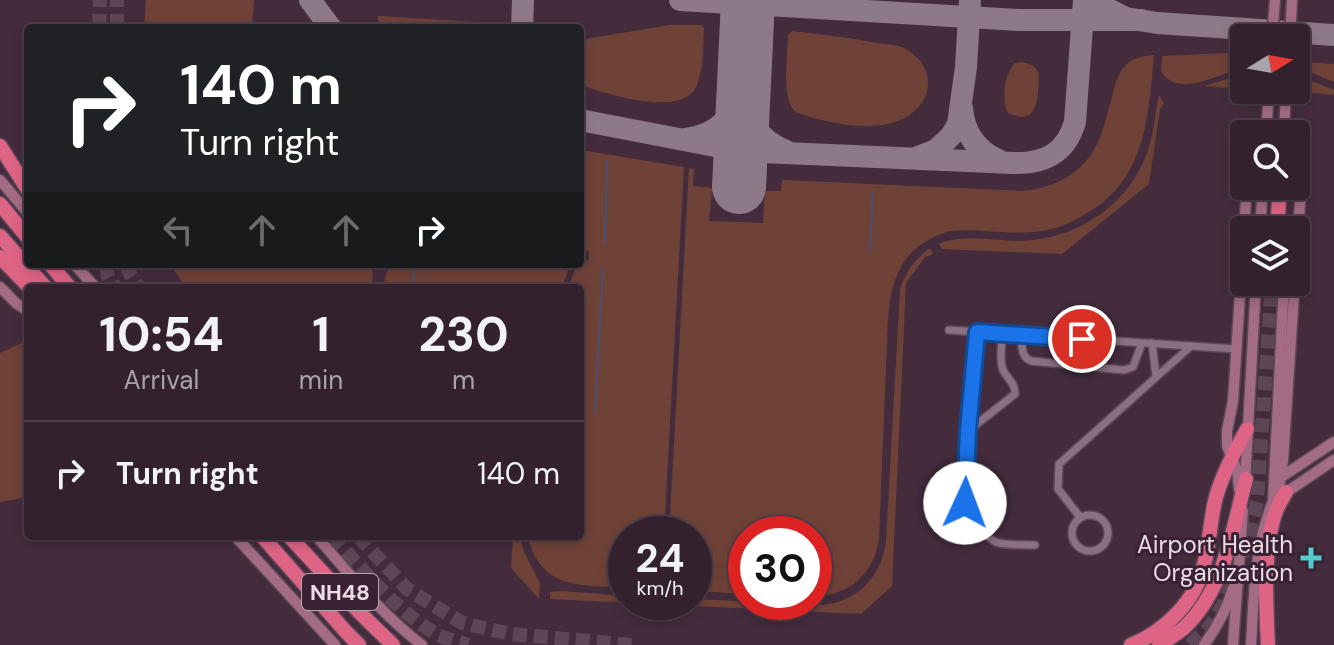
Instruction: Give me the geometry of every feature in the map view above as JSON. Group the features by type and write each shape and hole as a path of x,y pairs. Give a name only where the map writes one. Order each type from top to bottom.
{"highway":[{"path":"0,146 24,184"},
{"path":"0,204 21,223"},
{"path":"0,236 24,263"},
{"path":"0,257 26,284"},
{"path":"28,268 42,284"},
{"path":"54,268 67,284"},
{"path":"1131,645 1167,623 1198,584 1204,568 1216,498 1247,429"},
{"path":"1159,645 1182,629 1211,595 1228,553 1246,479"},
{"path":"1268,645 1266,604 1270,534 1279,497"},
{"name":"NH48","path":"266,540 359,645"},
{"name":"NH48","path":"293,540 393,645"}],"main road":[{"path":"1273,24 1275,0"},
{"path":"1291,24 1292,0"},
{"path":"0,180 24,208"},
{"path":"1277,480 1294,317 1300,200"},
{"path":"78,268 92,284"},
{"path":"0,287 24,308"},
{"path":"1239,504 1240,483 1227,446 1227,431 1233,401 1240,296"},
{"path":"1233,645 1246,479 1255,296"},
{"path":"1279,497 1284,296"},
{"path":"1277,480 1334,442"},
{"path":"1251,645 1257,554 1264,523 1279,497 1334,460"},
{"path":"239,540 335,645"},
{"path":"320,540 372,600 422,645"},
{"path":"1204,645 1228,605 1239,567"}],"street":[{"path":"949,330 1236,349"},
{"path":"977,332 968,431 967,511 991,540 1035,545"},
{"path":"968,431 1015,394 1015,385 1001,364 1002,335"},
{"path":"1022,335 1023,352 1026,359 1031,361 1124,370 1133,367 1142,343"},
{"path":"1152,343 1156,376"},
{"path":"1080,517 1058,489 1059,464 1191,346"},
{"path":"1093,515 1105,523 1108,537 1100,549 1086,551 1074,544 1071,530 1080,517 1093,515"}],"shaded area":[{"path":"146,0 254,0 252,24 144,24"},
{"path":"378,16 476,22 382,24"},
{"path":"670,25 701,25 704,28 703,56 697,85 689,95 677,101 661,102 626,98 584,86 585,39"},
{"path":"792,31 905,48 919,60 926,72 928,83 923,101 899,121 876,126 842,124 797,113 788,99 787,88 788,35"},
{"path":"1229,53 1230,72 1200,82 1178,84 1161,71 1162,56"},
{"path":"1154,55 1140,147 1119,186 1103,202 1073,221 1047,230 1019,233 949,231 921,245 903,263 893,288 888,318 879,539 872,563 865,572 849,587 832,594 832,516 728,516 728,593 712,592 712,516 670,516 689,168 694,169 693,186 712,188 709,221 763,223 765,191 781,191 782,180 1022,191 1043,187 1064,179 1089,158 1100,137 1122,69 1134,59"},
{"path":"1022,62 1035,68 1039,79 1033,110 1022,117 1008,113 1004,94 1011,68 1015,63"},
{"path":"1310,62 1334,64 1334,82 1310,72"},
{"path":"1230,78 1230,88 1204,86"},
{"path":"1310,80 1334,90 1334,95 1310,93"},
{"path":"1159,95 1164,103 1160,109 1149,184 1062,254 942,249 939,244 958,239 1040,239 1061,234 1098,216 1114,203 1140,170 1150,143"},
{"path":"584,150 684,167 665,516 608,516 608,587 574,584 550,574 533,553 529,540 584,540 584,284 570,283 576,268 584,268 584,261 589,260 589,251 584,250"},
{"path":"930,248 933,254 925,257 906,283 892,586 861,614 832,613 832,603 846,599 866,585 884,554 900,290 911,266"},
{"path":"173,268 373,268 372,284 183,284"},
{"path":"389,268 568,268 562,284 384,284"},
{"path":"24,342 24,498 0,502 0,353"},
{"path":"513,540 521,540 540,583 539,599 511,568"},
{"path":"550,592 608,595 608,602 550,599"},
{"path":"712,600 728,601 728,608 712,607"}],"waterway":[{"path":"605,243 607,161"},
{"path":"870,250 873,192"},
{"path":"413,284 414,268"},
{"path":"595,413 603,269"}],"taxiway":[{"path":"310,0 328,24"},
{"path":"522,24 523,0"},
{"path":"680,0 1019,20 1141,20"},
{"path":"918,157 936,150 951,136 958,124 966,67 970,0"},
{"path":"584,121 741,151 1013,163 1044,159 1066,142 1075,122 1084,0"},
{"path":"1098,0 1106,8 1126,18 1157,23 1334,35"},
{"path":"686,139 717,128 731,113 744,83"},
{"path":"744,91 756,128 768,141 786,151"},
{"path":"962,108 965,125 973,140 984,152 1000,161"}],"runway":[{"path":"739,187 748,0"}],"tunnel":[{"path":"99,24 100,0"},
{"path":"117,0 117,24"},
{"path":"106,268 113,284"},
{"path":"128,268 136,284"},
{"path":"1190,645 1211,625 1223,605 1247,543 1257,502 1271,296"},
{"path":"336,540 381,590 408,614 438,635 468,645"},
{"path":"362,540 407,589 462,623 511,634 633,645"}],"place":[{"name":"Airport Health Organization","path":"1311,558"}],"route":[{"path":"965,503 977,332 1082,339"}]}
